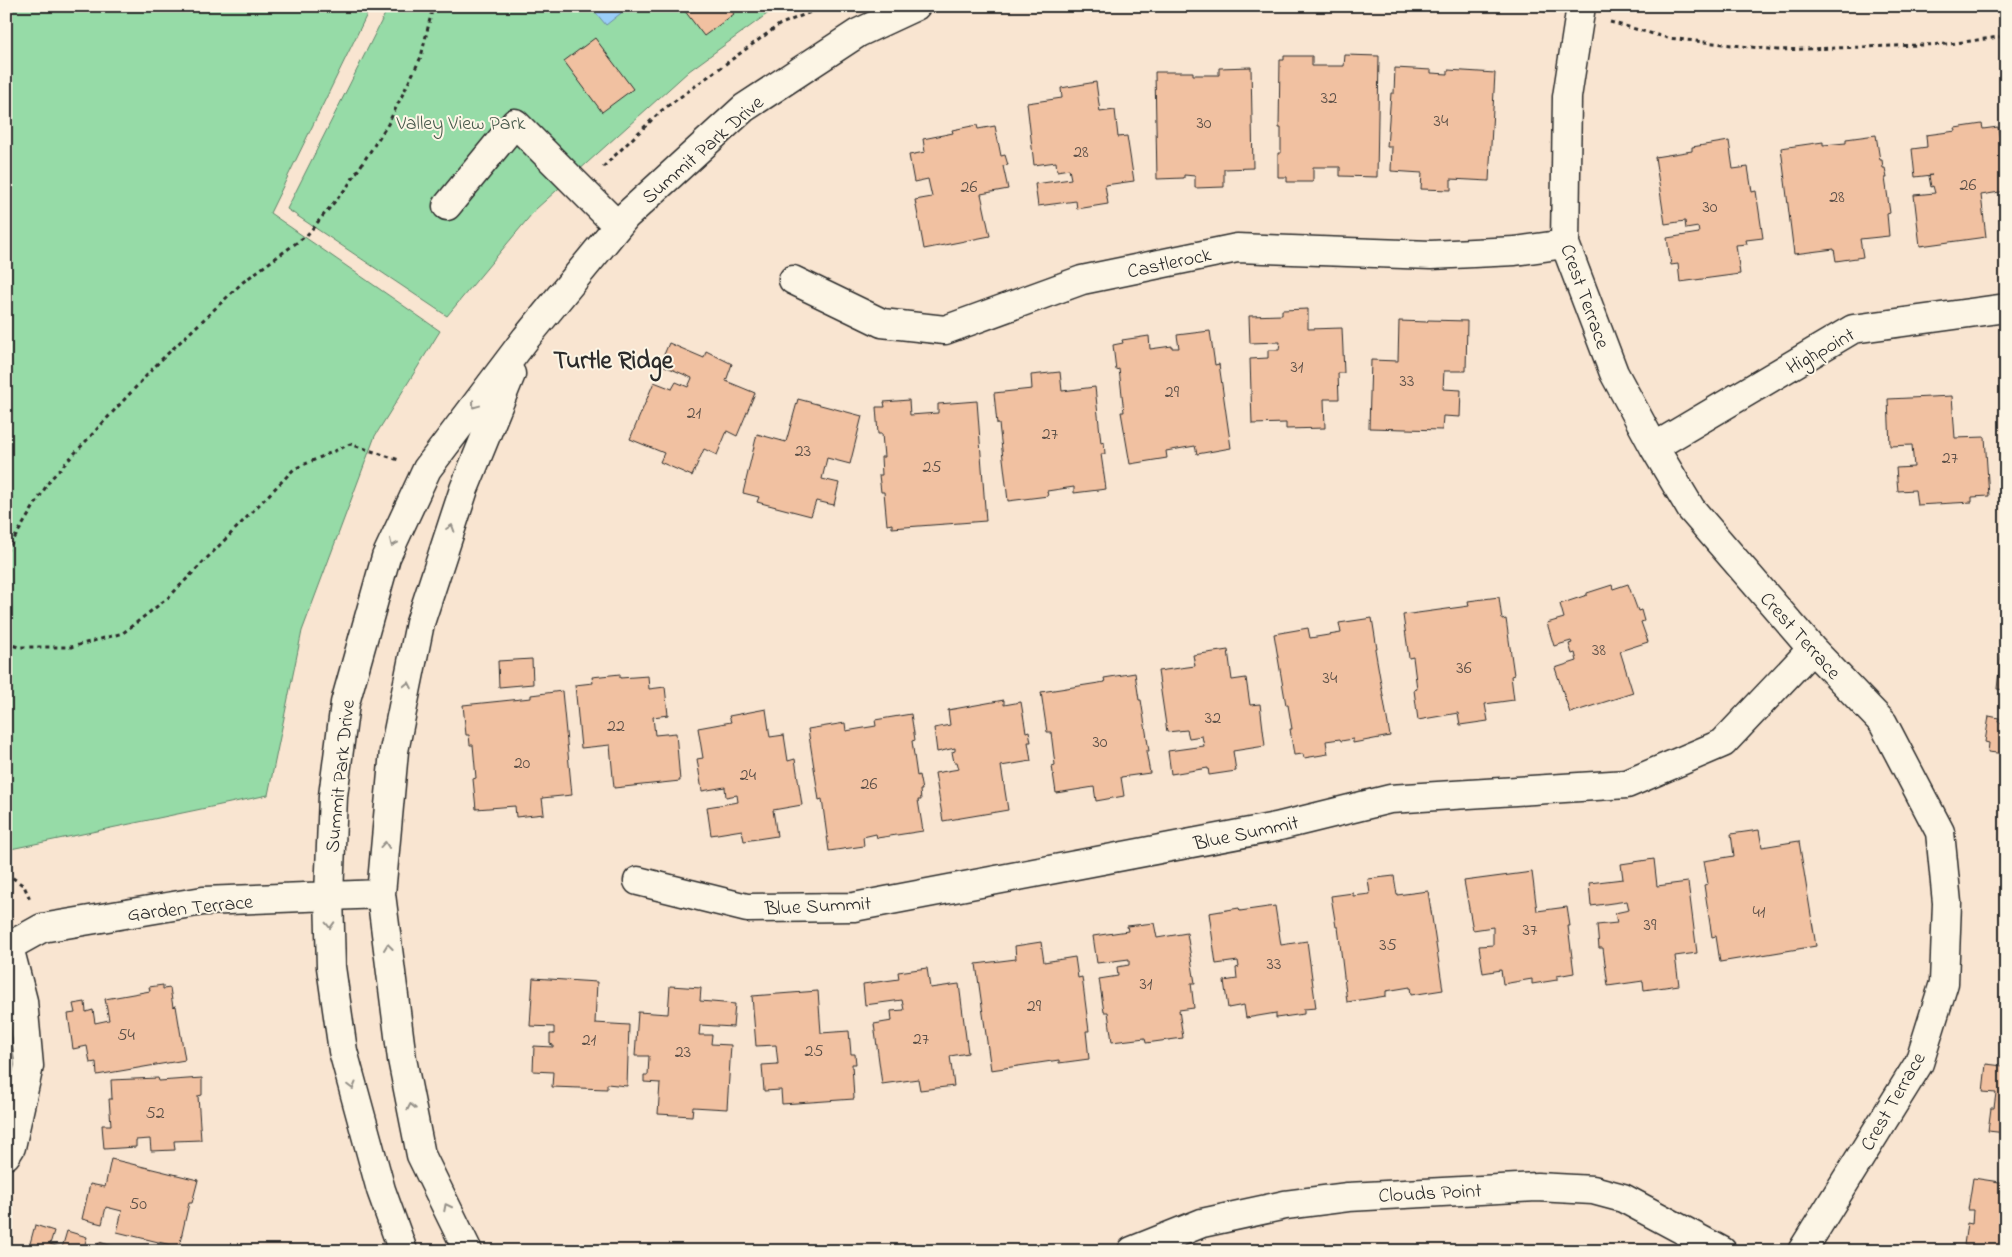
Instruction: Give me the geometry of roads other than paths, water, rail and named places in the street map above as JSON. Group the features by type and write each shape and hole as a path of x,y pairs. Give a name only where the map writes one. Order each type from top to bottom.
{"street":[{"name":"Summit Park Drive","path":"403,1251 380,1190 342,1051 331,967 329,895 333,796 345,703 386,557 427,470 526,338 617,225 744,108 858,32 916,6"},
{"name":"Crest Terrace","path":"1580,11 1567,96 1564,244 1614,373 1654,447 1691,509 1812,649 1883,724 1940,832 1947,903 1944,983 1919,1063 1802,1251"},
{"path":"447,206 515,123 617,225"},
{"name":"Castlerock","path":"793,280 882,323 945,330 1082,280 1237,248 1431,255 1514,251 1564,244"},
{"name":"Highpoint","path":"1654,447 1853,329 2006,308"},
{"name":"Summit Park Drive","path":"468,1251 421,1155 402,1059 381,894 394,751 420,623 464,488 526,338"},
{"name":"Blue Summit","path":"638,880 747,908 854,907 1276,827 1390,799 1627,784 1723,744 1812,649"},
{"name":"Garden Terrace","path":"7,948 42,928 203,902 381,894"},
{"path":"6,1155 11,1147 29,1066 22,1001 7,948"},
{"name":"Clouds Point","path":"1132,1251 1202,1223 1285,1205 1348,1197 1537,1187 1593,1190 1623,1198 1722,1251"}],"water":[{"path":"590,6 630,6 606,25"}],"district":[{"name":"Turtle Ridge","path":"613,359"}],"park label":[{"name":"Valley View Park","path":"461,122"}]}
